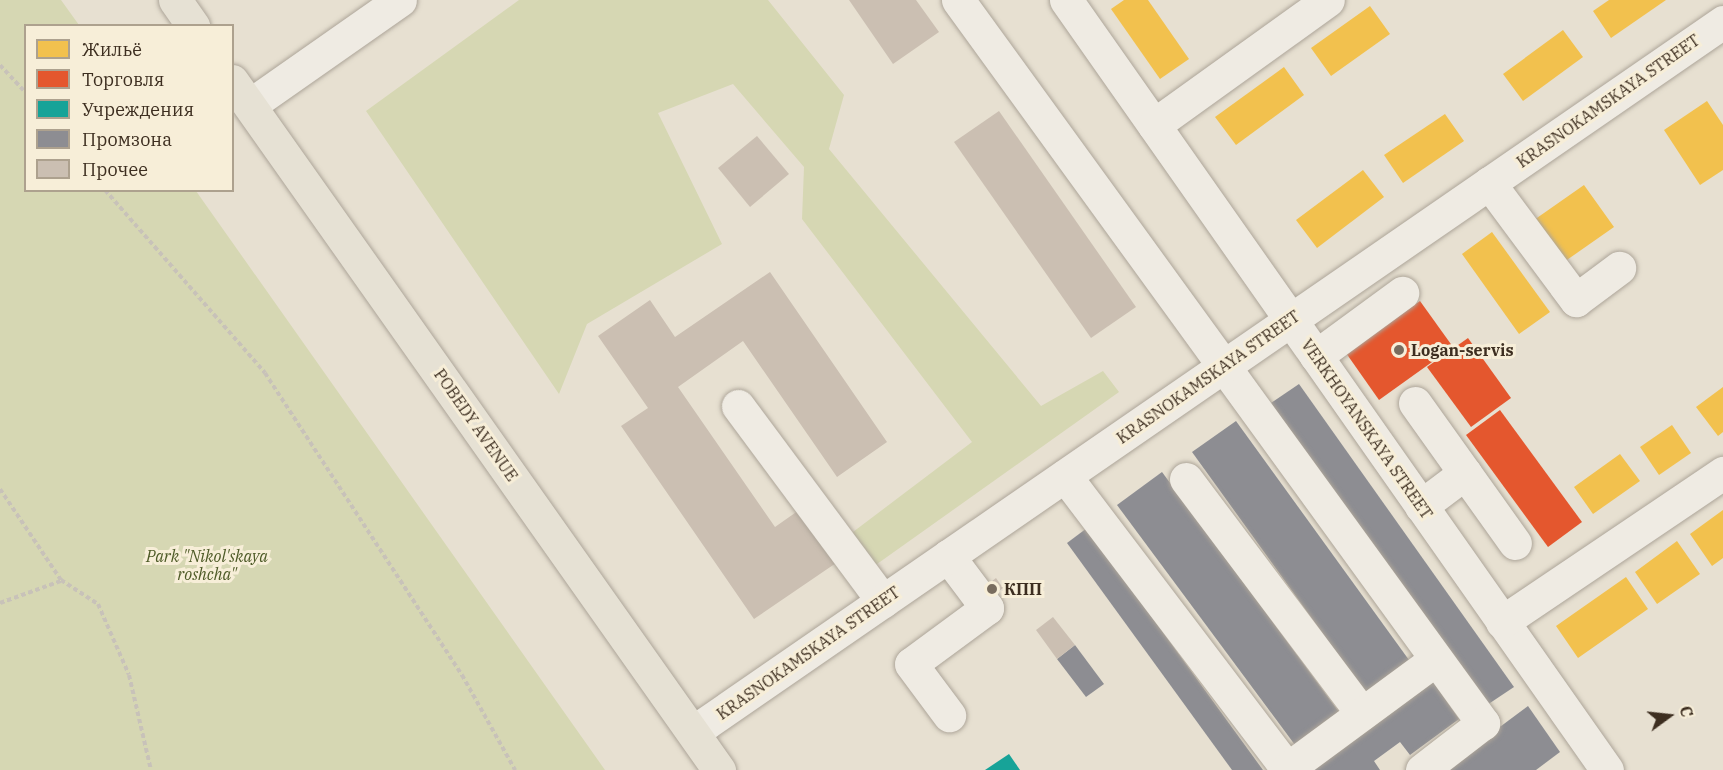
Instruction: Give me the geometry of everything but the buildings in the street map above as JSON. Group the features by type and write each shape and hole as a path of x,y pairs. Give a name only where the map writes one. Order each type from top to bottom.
{"main road":[{"path":"175,0 192,24"},
{"name":"POBEDY AVENUE","path":"241,93 719,770"}],"street":[{"path":"241,93 400,0"},
{"path":"958,0 1483,723 1422,770"},
{"name":"VERKHOYANSKAYA STREET","path":"1066,0 1606,770"},
{"path":"1154,126 1328,0"},
{"name":"KRASNOKAMSKAYA STREET","path":"693,732 1723,22"},
{"path":"1489,183 1576,300 1619,268"},
{"path":"1316,356 1402,293"},
{"path":"1415,403 1515,543"},
{"path":"738,406 884,601"},
{"path":"1421,506 1465,473"},
{"path":"1502,622 1723,473"},
{"path":"1065,476 1287,770 1436,659"},
{"path":"1186,479 1362,713"},
{"path":"948,556 987,608 911,664 949,715"}],"path":[{"path":"0,65 24,91"},
{"path":"107,192 265,373 462,675 514,770"},
{"path":"0,489 61,580 98,604 129,675 151,770"},
{"path":"0,603 61,580"}],"green space":[{"name":"Park \"Nikol'skaya roshcha\"","path":"0,0 61,0 78,24 24,24 24,192 197,192 605,770 0,770"},
{"path":"519,0 768,0 844,95 829,149 1041,406 1103,371 1119,392 870,569 853,532 972,442 802,219 804,167 733,84 658,113 722,244 587,324 559,394 366,111"}],"place":[{"name":"Logan-servis","path":"1399,350"},
{"name":"КПП","path":"992,589"}]}
